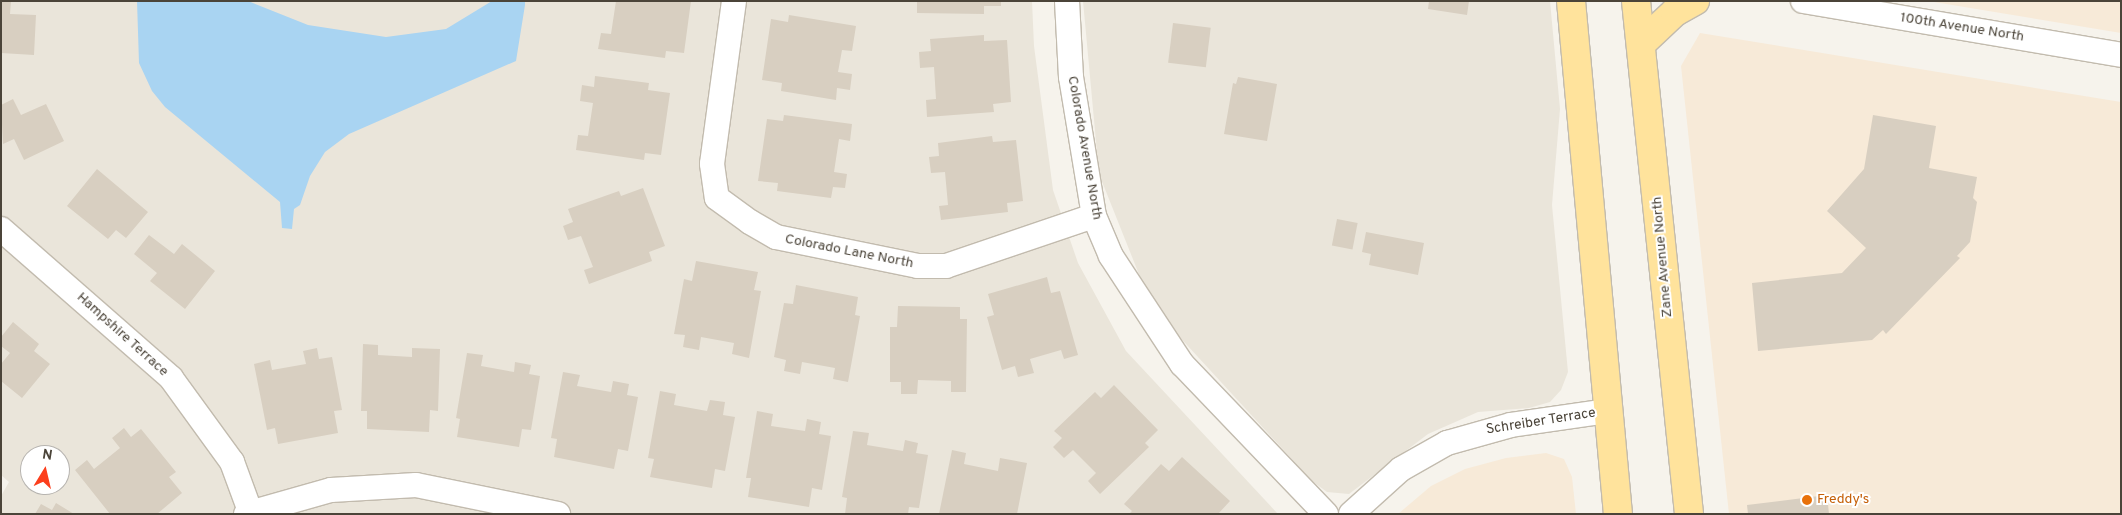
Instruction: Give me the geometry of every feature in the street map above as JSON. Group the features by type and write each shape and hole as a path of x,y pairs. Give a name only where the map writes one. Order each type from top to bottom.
{"main road":[{"path":"1570,1 1618,514"},
{"name":"Zane Avenue North","path":"1636,1 1643,42 1689,514"},
{"path":"1643,42 1675,12 1695,1"}],"street":[{"name":"Colorado Lane North","path":"734,1 712,164 717,198 750,222 776,237 918,266 946,266 1094,216"},
{"name":"Colorado Avenue North","path":"1067,1 1071,78 1094,216 1111,256 1182,364 1326,514"},
{"name":"100th Avenue North","path":"1803,1 2121,55"},
{"name":"Hampshire Terrace","path":"1,229 171,378 232,462 248,512"},
{"name":"Schreiber Terrace","path":"1351,514 1401,469 1447,443 1511,425 1607,411"},
{"path":"248,512 331,490 416,485 558,514"}],"shaded area":[{"path":"1,1 1032,1 1034,46 1053,190 1078,263 1126,351 1278,514 1,514 1,496 9,482 1,475"},
{"path":"1083,1 1550,1 1560,109 1552,205 1568,372 1561,390 1550,402 1529,408 1478,412 1428,434 1349,494 1327,492 1312,481 1152,307 1099,174"},
{"path":"1928,1 2121,1 2121,33"},
{"path":"1700,33 2121,102 2121,514 1729,514 1681,66"},
{"path":"1546,453 1564,459 1572,477 1576,514 1398,514 1431,486 1465,469 1506,458"}],"water":[{"path":"137,1 248,1 308,25 386,37 446,29 492,1 525,1 525,5 516,61 349,134 325,152 310,176 300,205 294,209 292,229 282,228 280,202 165,107 152,91 139,63"}],"building":[{"path":"1,1 11,1 10,14 36,15 34,55 1,53"},
{"path":"616,1 691,1 684,53 666,51 665,58 598,49 601,33 611,34"},
{"path":"917,1 1001,1 1001,6 984,6 984,14 917,13"},
{"path":"1429,1 1469,1 1467,15 1428,9"},
{"path":"789,15 856,26 852,51 842,50 838,72 852,74 850,90 837,88 836,100 781,91 782,83 762,80 771,19 788,22"},
{"path":"1173,23 1211,28 1206,67 1168,63"},
{"path":"984,35 984,41 1007,40 1011,102 993,104 994,112 927,117 926,100 936,99 934,67 920,68 919,52 931,51 930,39"},
{"path":"595,76 649,83 648,90 670,93 661,155 645,153 644,160 576,150 578,135 588,136 593,103 580,101 582,85 594,87"},
{"path":"1238,77 1277,84 1267,141 1224,134 1233,83 1236,84"},
{"path":"13,99 21,115 46,104 64,141 24,160 14,139 3,144 1,105"},
{"path":"784,115 852,124 850,141 839,139 834,172 847,174 845,188 833,187 831,198 777,191 778,183 758,181 767,119 783,121"},
{"path":"1873,115 1936,126 1929,168 1977,177 1973,198 1977,202 1970,242 1957,256 1960,258 1886,334 1883,330 1872,340 1758,351 1752,283 1842,273 1866,248 1827,211 1864,169"},
{"path":"992,136 993,142 1016,140 1023,201 1007,203 1008,212 941,220 939,206 948,205 945,172 931,173 929,157 939,156 938,143"},
{"path":"97,169 148,212 126,238 116,230 108,239 67,206"},
{"path":"643,188 665,246 649,252 652,261 589,284 584,270 593,267 581,236 568,240 563,226 573,222 568,209 619,191 621,196"},
{"path":"1337,219 1358,223 1352,250 1332,246"},
{"path":"1366,232 1424,243 1418,275 1369,265 1371,254 1362,252"},
{"path":"149,235 174,254 182,244 215,271 185,309 150,281 157,273 134,254"},
{"path":"696,261 758,272 754,290 761,291 749,358 732,354 734,343 701,337 699,350 683,347 685,335 674,334 684,279 692,281"},
{"path":"1047,277 1051,293 1060,291 1078,355 1064,359 1061,350 1030,359 1034,373 1018,377 1015,366 1002,370 987,317 994,315 988,294"},
{"path":"796,285 858,297 855,315 860,316 848,382 833,379 835,368 802,362 800,374 784,371 786,360 774,357 784,303 793,304"},
{"path":"898,306 960,307 960,319 967,319 966,392 951,392 951,381 918,380 917,394 901,394 901,382 890,382 890,327 897,327"},
{"path":"13,322 39,344 34,351 50,364 22,398 1,381 1,364 10,353 1,346 1,337"},
{"path":"363,344 378,345 378,355 412,357 412,348 440,349 438,411 430,410 429,432 367,429 367,411 361,411"},
{"path":"317,348 319,359 332,357 342,410 334,411 338,433 278,444 275,428 267,430 254,364 270,360 272,370 306,364 303,351"},
{"path":"467,353 483,355 481,366 514,372 515,362 531,365 529,374 540,376 531,430 522,429 519,447 457,437 460,419 456,418"},
{"path":"563,372 580,375 577,386 611,392 613,381 629,384 627,395 638,397 628,451 618,449 614,469 554,457 557,439 551,438"},
{"path":"1114,385 1158,430 1145,443 1149,447 1100,494 1088,481 1096,473 1073,450 1064,458 1053,447 1062,438 1054,431 1095,392 1101,398"},
{"path":"660,391 676,394 674,405 707,411 710,400 725,402 723,415 735,417 725,471 715,469 712,488 650,477 654,459 648,458"},
{"path":"757,411 773,414 771,426 805,431 807,419 821,422 819,434 831,436 822,490 812,488 809,507 748,497 751,478 746,478"},
{"path":"124,428 131,437 141,429 176,472 169,477 182,493 157,514 110,514 75,470 87,460 94,469 120,448 112,438"},
{"path":"853,431 869,433 867,445 903,451 905,440 918,443 916,453 928,455 919,508 909,507 908,514 845,514 847,498 842,497"},
{"path":"952,450 966,453 964,464 998,471 1000,458 1027,463 1017,514 939,514"},
{"path":"1182,457 1230,501 1218,514 1129,514 1132,511 1124,504 1161,464 1169,471"},
{"name":"Freddy's","path":"1827,495 1829,514 1748,514 1747,505"},
{"path":"56,503 74,514 35,514 41,504 52,510"}],"place":[{"name":"Freddy's","path":"1807,500"}]}
